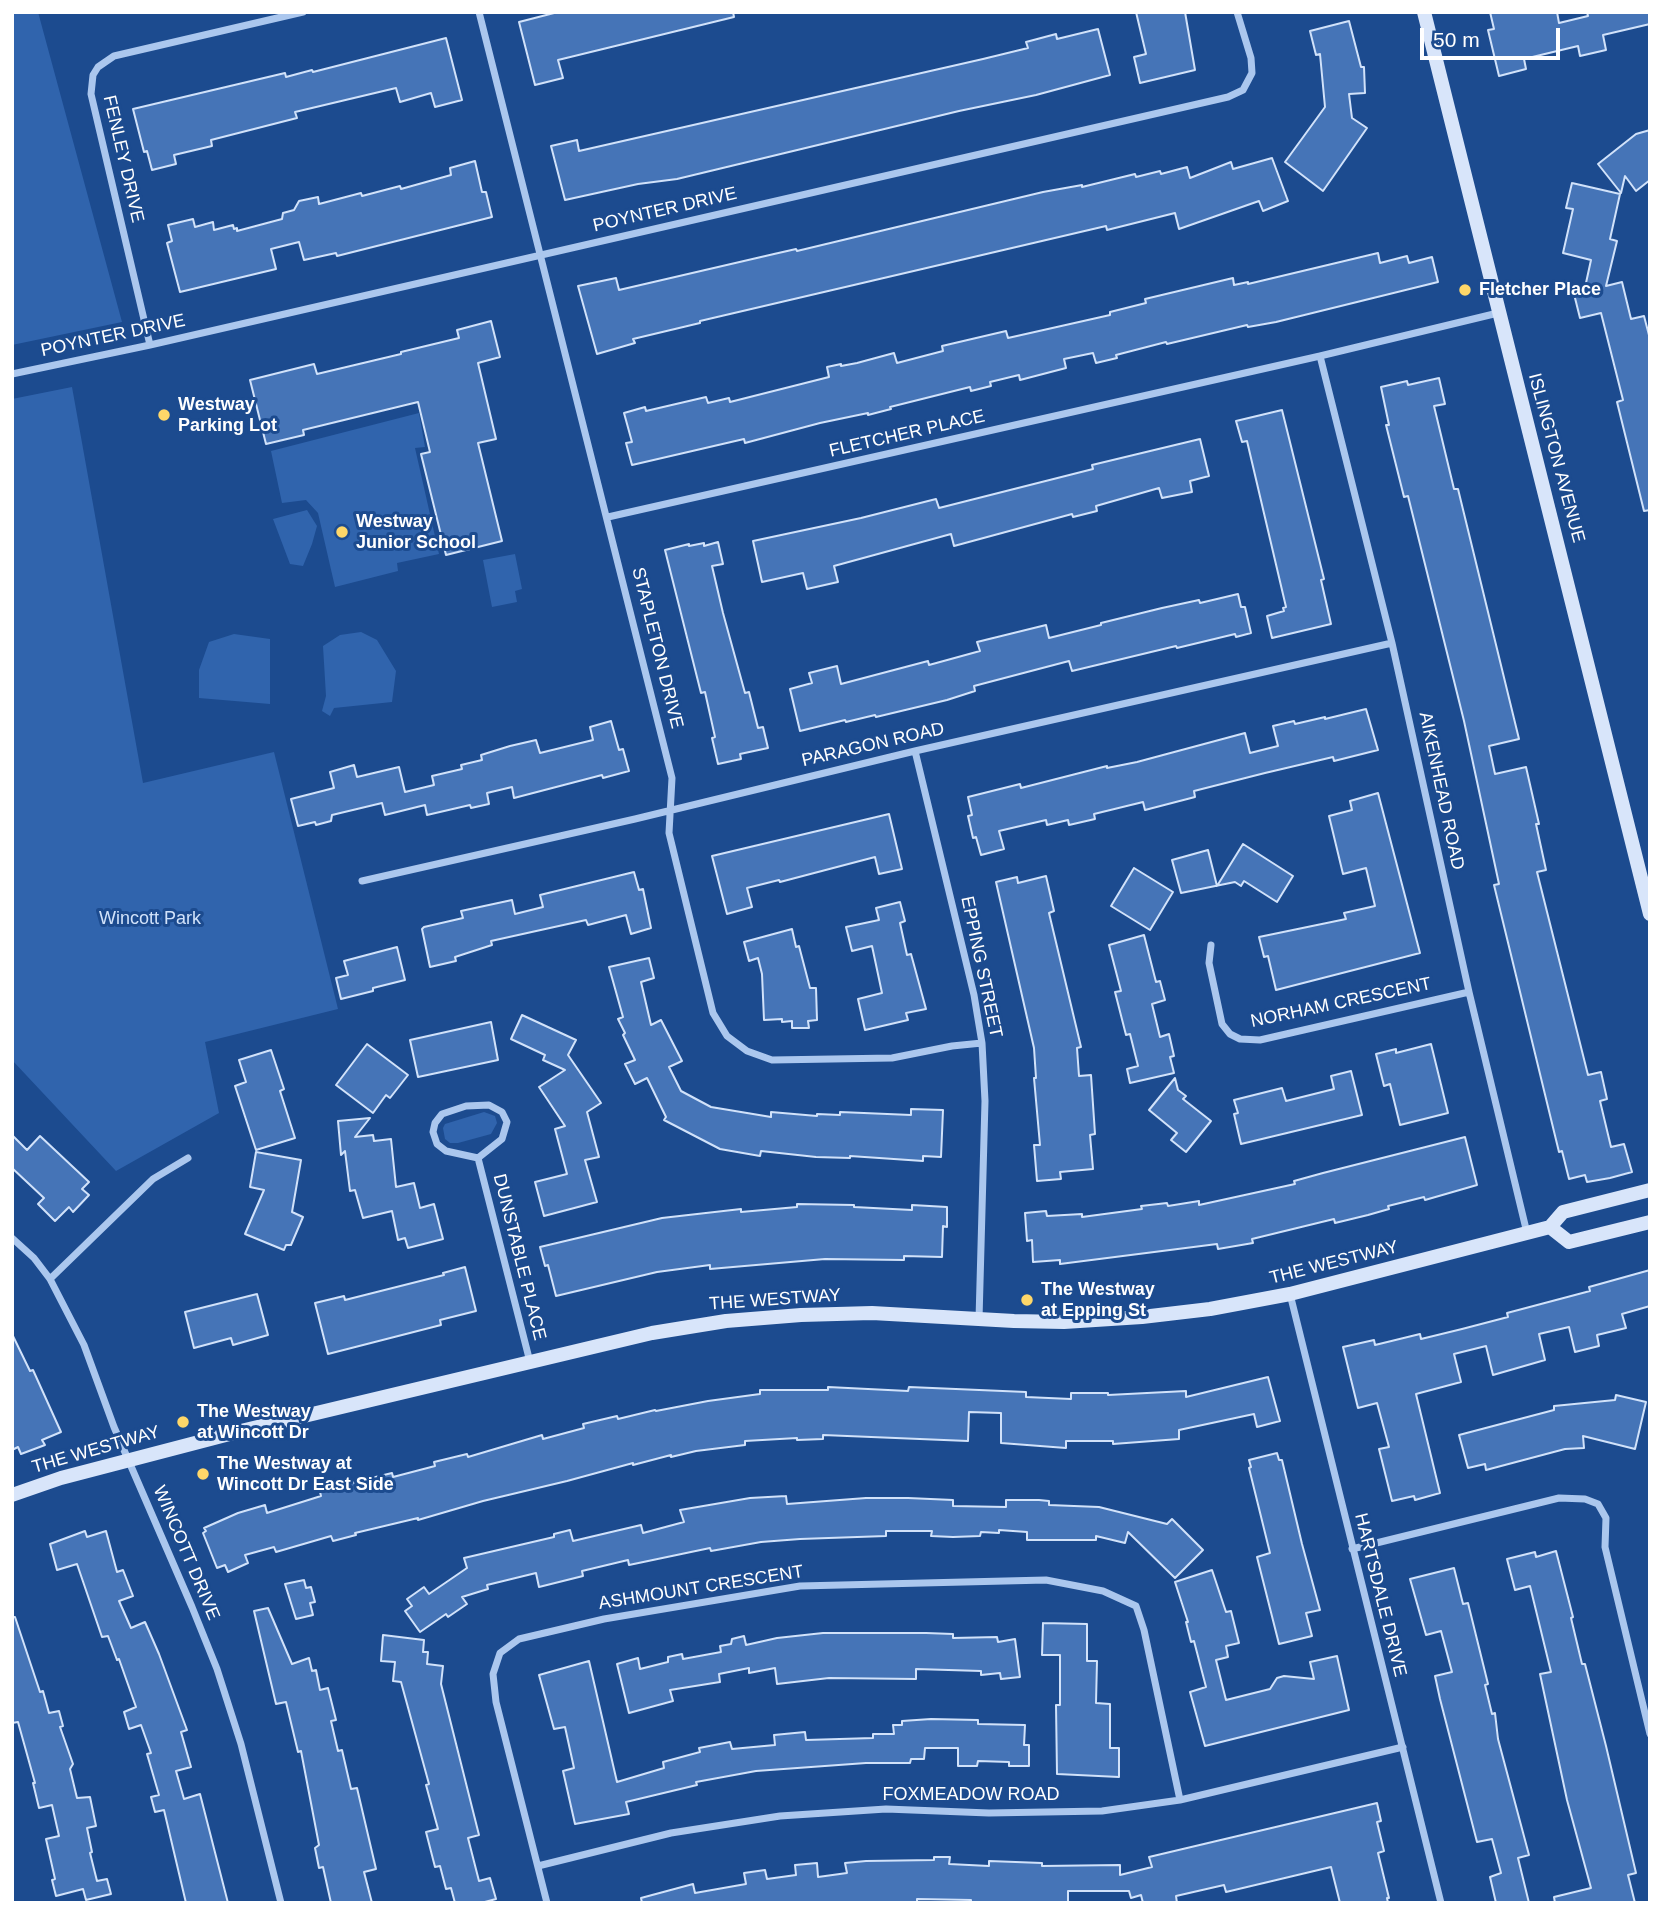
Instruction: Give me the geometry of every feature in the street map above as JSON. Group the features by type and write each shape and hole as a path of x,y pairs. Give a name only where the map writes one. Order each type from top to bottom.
{"main road":[{"name":"ISLINGTON AVENUE","path":"1424,12 1650,914"},
{"name":"THE WESTWAY","path":"12,1495 61,1478 130,1460 652,1333 759,1318 873,1313 1042,1322 1108,1320 1210,1309 1290,1294 1550,1227 1563,1212 1650,1190"},
{"path":"1550,1227 1569,1242 1650,1222"}],"street":[{"name":"FENLEY DRIVE","path":"150,345 91,94 93,75 98,67 114,56 303,12"},
{"name":"STAPLETON DRIVE","path":"479,12 672,778 669,832 713,1013 727,1035 747,1051 772,1060 892,1058 982,1043"},
{"name":"POYNTER DRIVE","path":"12,374 150,345 1238,94 1248,82 1252,68 1237,12"},
{"name":"FLETCHER PLACE","path":"608,517 1320,356 1498,313"},
{"name":"AIKENHEAD ROAD","path":"1320,356 1392,643 1469,992 1527,1233"},
{"name":"PARAGON ROAD","path":"362,881 915,751 1392,643"},
{"name":"EPPING STREET","path":"915,751 974,995 982,1043 985,1101 979,1319"},
{"name":"NORHAM CRESCENT","path":"1211,945 1209,963 1223,1024 1230,1034 1240,1039 1260,1040 1469,992"},
{"name":"DUNSTABLE PLACE","path":"478,1104 489,1105 502,1112 507,1122 502,1139 478,1158 446,1151 438,1144 433,1132 435,1123 442,1114 478,1104"},
{"path":"50,1279 153,1179 188,1158"},
{"name":"DUNSTABLE PLACE","path":"478,1158 530,1363"},
{"name":"WINCOTT DRIVE","path":"12,1238 34,1258 50,1279 84,1345 114,1427 217,1669 251,1780 281,1903"},
{"name":"HARTSDALE DRIVE","path":"1290,1294 1441,1903"},
{"path":"1352,1549 1559,1497 1585,1499 1598,1504 1606,1518 1605,1547 1650,1734"},
{"name":"ASHMOUNT CRESCENT","path":"548,1903 496,1702 493,1674 500,1653 519,1639 604,1619 800,1586 1046,1580 1103,1591 1136,1606 1144,1630 1180,1800"},
{"name":"FOXMEADOW ROAD","path":"538,1866 671,1833 780,1816 886,1809 989,1813 1102,1811 1180,1800 1403,1747"}],"green space":[{"path":"12,12 38,12 122,322 12,345"},
{"name":"Wincott Park","path":"72,387 143,783 274,752 338,1009 205,1042 219,1113 116,1171 12,1060 12,399"},
{"path":"419,413 425,447 415,448 439,554 397,563 398,571 335,587 318,513 306,500 282,503 271,451"},
{"path":"307,510 317,526 312,544 303,566 290,564 273,519"},
{"path":"515,554 522,589 515,591 517,602 492,607 483,560"},
{"path":"361,632 377,640 396,671 392,702 334,708 330,716 322,711 326,696 323,646 340,635"},
{"path":"234,634 270,639 270,704 199,698 199,670 209,642"},
{"path":"484,1112 495,1116 497,1123 491,1134 458,1143 450,1143 445,1139 445,1124"}],"building":[{"path":"558,12 733,12 734,17 558,60 563,78 535,85 519,22"},
{"path":"1136,12 1185,12 1195,70 1140,83 1134,57 1146,54"},
{"path":"1490,12 1557,12 1559,23 1588,16 1587,12 1650,12 1650,24 1603,35 1606,50 1580,56 1578,46 1524,59 1526,69 1499,76 1488,30 1494,29"},
{"path":"1349,21 1361,67 1364,67 1365,93 1349,94 1352,118 1367,128 1323,191 1285,162 1325,107 1320,54 1316,55 1310,31"},
{"path":"1098,29 1110,75 1036,95 677,179 638,184 565,200 551,146 577,140 579,151 1028,48 1026,42 1056,34 1057,39"},
{"path":"446,38 462,100 435,107 431,93 400,102 396,88 295,112 297,118 211,140 212,146 174,155 176,164 152,170 147,151 144,152 133,109 285,73 286,77 312,70 313,72"},
{"path":"1650,130 1650,180 1636,191 1625,176 1621,193 1598,164 1636,134"},
{"path":"1272,158 1288,201 1263,211 1259,201 1179,229 1175,213 1107,230 1106,226 700,321 633,339 635,343 597,354 578,286 616,278 619,290 1043,192 1082,187 1135,174 1136,177 1160,171 1161,174 1187,167 1190,178 1231,162 1233,169"},
{"path":"475,161 482,192 486,192 492,217 337,256 336,253 304,260 299,242 271,249 276,269 180,292 167,243 172,241 168,225 193,219 195,227 213,222 214,230 233,225 237,231 282,219 283,213 294,210 299,201 318,197 319,204 361,193 362,196 400,186 401,189 451,175 450,168"},
{"path":"1572,183 1620,194 1610,239 1617,241 1606,286 1622,282 1631,319 1644,316 1650,339 1650,510 1644,511 1617,402 1623,400 1601,313 1580,318 1574,294 1584,292 1591,260 1563,253 1573,209 1566,208"},
{"path":"1378,253 1380,263 1407,256 1409,263 1432,257 1438,282 1276,322 1247,325 1167,344 1166,342 1096,363 1093,353 1064,359 1066,368 1020,380 1019,375 990,382 991,386 971,391 970,387 868,415 820,423 745,443 744,439 632,465 626,443 632,442 624,413 645,407 646,411 706,397 708,403 729,398 730,402 829,377 827,367 857,363 894,353 897,363 943,351 942,346 1006,331 1008,338 1110,315 1110,312 1146,303 1145,299 1233,278 1234,285 1248,284"},
{"path":"491,321 500,357 478,363 496,439 478,443 502,541 446,555 421,454 430,452 418,402 303,430 304,435 266,444 250,380 314,364 317,374 401,354 459,338 457,330"},
{"path":"1439,378 1445,404 1434,406 1454,489 1458,489 1519,739 1489,746 1495,774 1526,767 1546,870 1537,872 1588,1075 1601,1072 1607,1099 1600,1101 1611,1147 1624,1144 1632,1172 1610,1178 1587,1182 1585,1175 1569,1179 1562,1151 1559,1152 1494,885 1499,884 1464,721 1408,496 1404,497 1386,425 1389,425 1381,387 1407,381 1408,385"},
{"path":"1282,410 1324,579 1321,580 1331,624 1272,638 1267,616 1284,611 1283,608 1286,607 1247,441 1242,442 1236,421"},
{"path":"1200,439 1209,476 1190,481 1192,492 1162,498 1159,488 1096,506 1097,511 1073,517 1072,514 954,546 951,534 834,566 838,582 807,589 803,573 762,582 753,541 936,499 939,508 1093,469 1092,465"},
{"path":"718,542 723,564 712,566 723,613 745,693 749,692 758,728 763,727 768,748 740,754 741,759 718,764 705,692 701,693 665,550 689,544 704,543 704,546"},
{"path":"1238,594 1241,607 1245,607 1251,633 1236,637 1235,634 1177,648 1176,646 1072,671 1069,661 974,686 975,691 947,700 800,731 790,689 812,683 809,673 837,666 841,684 928,661 929,665 980,651 977,642 1046,625 1049,638 1162,608"},
{"path":"1366,709 1378,750 1334,761 1333,757 1194,791 1195,797 1145,810 1143,802 1094,814 1095,819 1069,825 1068,820 1047,825 1046,820 999,831 1004,849 981,855 976,837 973,838 968,816 972,815 968,797 1020,784 1021,788 1107,766 1137,762 1245,733 1250,753 1278,746 1273,726 1294,721 1295,724 1325,719"},
{"path":"611,721 619,750 623,749 629,771 603,778 602,775 514,798 512,787 487,793 489,804 471,808 470,805 427,815 425,805 385,815 382,803 332,815 331,821 298,826 291,799 334,788 330,772 354,765 357,777 399,767 405,792 434,785 432,776 462,769 461,765 482,760 481,755 510,746 536,740 540,753 593,740 590,727"},
{"path":"1378,793 1420,953 1276,990 1268,956 1264,957 1259,937 1346,919 1344,913 1375,906 1366,868 1343,874 1329,816 1352,810 1350,801"},
{"path":"889,814 902,869 879,874 875,857 747,888 752,907 727,914 712,856"},
{"path":"1243,844 1293,876 1277,902 1244,881 1241,886 1235,882 1217,886"},
{"path":"1208,850 1217,886 1181,893 1172,860"},
{"path":"1134,868 1173,892 1150,930 1111,906"},
{"path":"634,872 639,890 643,889 651,928 631,934 626,915 588,925 586,920 491,941 492,945 455,957 456,961 430,967 422,929 424,927 463,918 461,911 512,900 515,914 543,907 540,895"},
{"path":"1046,876 1054,911 1049,913 1081,1047 1077,1048 1079,1076 1091,1075 1095,1134 1090,1135 1093,1169 1060,1172 1061,1179 1037,1181 1034,1145 1040,1145 1034,1048 996,882 1017,877 1018,883"},
{"path":"900,902 905,921 900,923 907,955 911,954 926,1009 906,1013 908,1020 865,1030 858,999 882,993 872,946 852,951 846,927 879,920 876,908"},
{"path":"792,929 810,988 816,988 817,1020 808,1021 809,1028 792,1028 792,1021 782,1022 782,1019 764,1020 762,974 758,958 749,961 744,942"},
{"path":"1144,935 1156,982 1160,981 1165,1000 1152,1004 1160,1037 1169,1034 1174,1056 1170,1057 1174,1073 1130,1083 1127,1069 1138,1066 1130,1034 1126,1035 1115,992 1121,991 1109,945"},
{"path":"397,947 405,980 341,999 336,978 348,975 344,961"},
{"path":"649,958 654,978 641,982 651,1025 661,1020 682,1061 669,1067 681,1091 711,1107 771,1117 771,1112 817,1116 840,1115 840,1112 911,1115 911,1109 943,1110 941,1157 923,1156 923,1161 850,1156 816,1157 761,1151 760,1156 720,1149 664,1120 666,1117 647,1078 635,1084 625,1064 635,1060 618,1019 623,1017 609,967"},
{"path":"522,1015 576,1040 568,1055 601,1103 587,1112 599,1157 585,1160 597,1202 544,1216 535,1182 567,1174 555,1129 565,1126 539,1087 565,1070 543,1060 545,1055 511,1039"},
{"path":"491,1022 498,1060 418,1077 410,1040"},
{"path":"367,1044 408,1075 390,1098 386,1095 373,1113 336,1085"},
{"path":"1431,1044 1448,1113 1400,1125 1390,1084 1384,1086 1376,1054 1396,1049 1396,1053"},
{"path":"271,1050 284,1089 280,1091 295,1138 256,1150 235,1086 246,1082 239,1060"},
{"path":"1351,1071 1362,1115 1241,1144 1234,1114 1238,1113 1234,1100 1282,1088 1286,1101 1334,1089 1331,1076"},
{"path":"1175,1078 1178,1090 1186,1096 1183,1099 1211,1121 1186,1152 1171,1140 1177,1133 1149,1110"},
{"path":"370,1118 355,1137 373,1135 374,1141 391,1139 396,1187 414,1183 420,1208 434,1204 443,1239 408,1248 405,1238 398,1240 392,1211 363,1218 355,1190 350,1191 345,1151 341,1155 338,1121"},
{"path":"12,1135 27,1150 40,1136 89,1182 82,1189 89,1195 73,1212 69,1207 55,1221 38,1204 44,1198 12,1168"},
{"path":"1465,1137 1477,1185 1425,1200 1424,1197 1388,1206 1389,1209 1335,1223 1334,1219 1252,1239 1253,1243 1218,1249 1217,1244 1060,1264 1060,1260 1033,1262 1032,1240 1027,1241 1025,1213 1046,1211 1047,1216 1082,1214 1082,1217 1167,1203 1168,1206 1199,1201 1199,1205 1295,1184 1294,1181"},
{"path":"256,1152 301,1160 292,1212 303,1217 291,1245 286,1245 284,1250 245,1234 264,1190 250,1187"},
{"path":"797,1204 912,1210 912,1205 947,1207 942,1257 904,1256 904,1260 825,1259 710,1269 710,1265 657,1272 556,1296 540,1247 662,1218 741,1209 741,1212 797,1207"},
{"path":"465,1267 476,1311 440,1320 441,1325 328,1354 315,1303 344,1296 345,1300 444,1275 443,1273"},
{"path":"1650,1270 1650,1306 1622,1314 1626,1328 1597,1335 1599,1346 1575,1352 1569,1327 1539,1334 1545,1360 1493,1375 1486,1346 1454,1354 1461,1382 1416,1394 1440,1493 1415,1500 1414,1496 1392,1501 1379,1449 1389,1447 1377,1403 1358,1408 1343,1347 1374,1340 1375,1345 1420,1334 1421,1339 1462,1329 1508,1317 1507,1313 1590,1291 1589,1287"},
{"path":"257,1294 268,1335 233,1345 231,1338 194,1348 185,1312"},
{"path":"12,1334 30,1371 33,1370 61,1432 42,1440 45,1445 21,1454 18,1447 12,1450"},
{"path":"1268,1377 1280,1421 1257,1427 1254,1414 1179,1430 1179,1439 1113,1444 1113,1441 1066,1441 1066,1448 1001,1443 1001,1413 969,1412 968,1441 823,1435 823,1439 745,1441 745,1445 633,1463 418,1520 355,1533 356,1535 333,1541 331,1536 276,1552 274,1547 245,1555 248,1563 228,1572 225,1565 217,1568 203,1533 206,1531 204,1528 265,1505 267,1513 321,1496 320,1492 359,1481 392,1473 393,1477 435,1466 434,1462 467,1454 468,1457 542,1435 543,1439 584,1428 583,1424 617,1416 618,1419 655,1410 760,1394 760,1390 828,1390 828,1387 908,1391 909,1387 1026,1392 1026,1397 1071,1399 1071,1393 1108,1395 1186,1391 1186,1397"},
{"path":"1616,1395 1646,1402 1635,1449 1583,1436 1584,1448 1565,1449 1486,1470 1485,1464 1468,1468 1459,1435 1554,1410 1554,1406 1615,1400"},
{"path":"1277,1453 1279,1460 1282,1460 1320,1610 1306,1613 1312,1636 1279,1644 1257,1557 1270,1553 1249,1468 1249,1460"},
{"path":"786,1496 787,1504 908,1498 953,1500 953,1506 1006,1507 1006,1500 1039,1500 1049,1501 1049,1505 1099,1507 1167,1524 1172,1519 1203,1550 1175,1578 1128,1532 1125,1543 1096,1536 1096,1540 1027,1540 1027,1532 999,1530 999,1533 981,1532 980,1536 953,1537 931,1536 932,1531 886,1531 886,1536 761,1542 711,1551 710,1548 629,1565 628,1560 582,1571 583,1576 539,1587 536,1573 487,1585 488,1589 462,1597 467,1604 448,1617 446,1614 420,1632 405,1611 412,1606 407,1599 424,1587 429,1594 467,1568 464,1558 554,1537 554,1534 570,1530 573,1541 641,1525 643,1533 684,1522 680,1510 750,1498"},
{"path":"85,1531 87,1537 106,1531 117,1572 123,1570 133,1596 119,1601 131,1628 145,1622 159,1654 187,1730 181,1732 191,1767 176,1771 184,1799 200,1794 228,1903 186,1903 164,1810 155,1812 151,1797 159,1795 147,1754 151,1753 141,1725 129,1729 124,1712 136,1707 119,1659 117,1660 108,1636 102,1637 77,1564 57,1570 50,1544"},
{"path":"1556,1551 1636,1873 1628,1875 1635,1903 1555,1903 1554,1897 1591,1888 1567,1800 1540,1674 1551,1672 1530,1586 1515,1590 1507,1559 1535,1552 1536,1557"},
{"path":"1454,1568 1463,1604 1468,1603 1488,1684 1485,1685 1492,1714 1495,1713 1498,1739 1529,1855 1518,1858 1529,1903 1496,1903 1490,1877 1501,1873 1492,1839 1477,1842 1435,1676 1452,1672 1441,1631 1426,1635 1410,1579"},
{"path":"1212,1570 1226,1612 1231,1611 1239,1643 1226,1646 1228,1657 1216,1660 1226,1700 1270,1689 1277,1678 1284,1676 1314,1679 1310,1662 1337,1656 1349,1710 1205,1746 1190,1692 1206,1687 1175,1582"},
{"path":"304,1580 306,1588 311,1587 315,1602 310,1603 313,1615 296,1619 285,1584"},
{"path":"268,1608 292,1664 309,1658 312,1671 316,1670 320,1690 328,1688 336,1720 331,1721 338,1751 342,1750 351,1789 357,1788 376,1869 364,1872 372,1903 331,1903 323,1867 319,1868 315,1848 319,1845 301,1751 298,1752 286,1702 276,1704 254,1611"},
{"path":"12,1617 15,1617 49,1713 59,1711 63,1726 60,1727 73,1764 70,1769 77,1798 90,1797 96,1826 87,1828 92,1852 90,1853 97,1881 107,1879 111,1894 86,1900 83,1889 56,1896 46,1839 59,1836 52,1805 39,1808 18,1722 12,1723"},
{"path":"1043,1623 1087,1624 1087,1661 1097,1661 1096,1703 1110,1704 1110,1748 1119,1748 1119,1777 1057,1774 1056,1705 1060,1705 1060,1655 1042,1655"},
{"path":"823,1633 953,1634 953,1638 997,1637 998,1642 1015,1639 1020,1677 1001,1679 1000,1673 981,1675 981,1671 916,1669 916,1679 829,1678 777,1684 775,1668 749,1673 749,1668 719,1674 720,1682 670,1690 673,1701 629,1713 617,1664 638,1658 640,1669 668,1662 668,1657 682,1654 683,1659 721,1652 720,1646 731,1644 732,1639 744,1636 746,1645 777,1638"},
{"path":"383,1635 424,1640 423,1652 428,1652 427,1664 443,1666 441,1684 479,1835 468,1838 479,1881 490,1878 496,1899 481,1903 455,1903 451,1888 446,1889 440,1866 435,1867 426,1832 438,1829 426,1785 429,1784 401,1682 393,1681 395,1662 381,1661"},
{"path":"589,1661 617,1782 664,1768 663,1762 700,1752 699,1748 730,1742 732,1749 775,1745 774,1735 805,1732 806,1740 873,1738 873,1734 894,1734 893,1725 902,1725 902,1721 931,1719 1025,1725 1024,1745 1029,1745 1029,1766 978,1761 977,1766 958,1766 958,1748 925,1748 924,1759 911,1759 910,1763 866,1763 756,1771 696,1782 697,1785 626,1802 629,1814 575,1824 563,1771 574,1768 565,1727 554,1729 539,1675"},
{"path":"1377,1803 1381,1821 1377,1822 1384,1851 1378,1853 1388,1903 1340,1903 1331,1867 1226,1892 1224,1885 1176,1896 1177,1903 1143,1903 1141,1895 1131,1898 1129,1891 1068,1891 1068,1903 971,1903 971,1900 917,1899 917,1903 642,1903 641,1898 693,1884 695,1893 746,1884 744,1873 765,1870 767,1879 796,1875 795,1865 817,1863 818,1877 847,1873 845,1863 934,1860 934,1857 950,1857 949,1864 989,1866 989,1861 1042,1863 1042,1866 1120,1865 1120,1875 1152,1867 1149,1857"}],"place":[{"name":"Fletcher Place","path":"1465,290"},
{"name":"Westway Parking Lot","path":"164,415"},
{"name":"Westway Junior School","path":"342,532"},
{"name":"The Westway at Epping St","path":"1027,1300"},
{"name":"The Westway at Wincott Dr","path":"183,1422"},
{"name":"The Westway at Wincott Dr East Side","path":"203,1474"}]}
